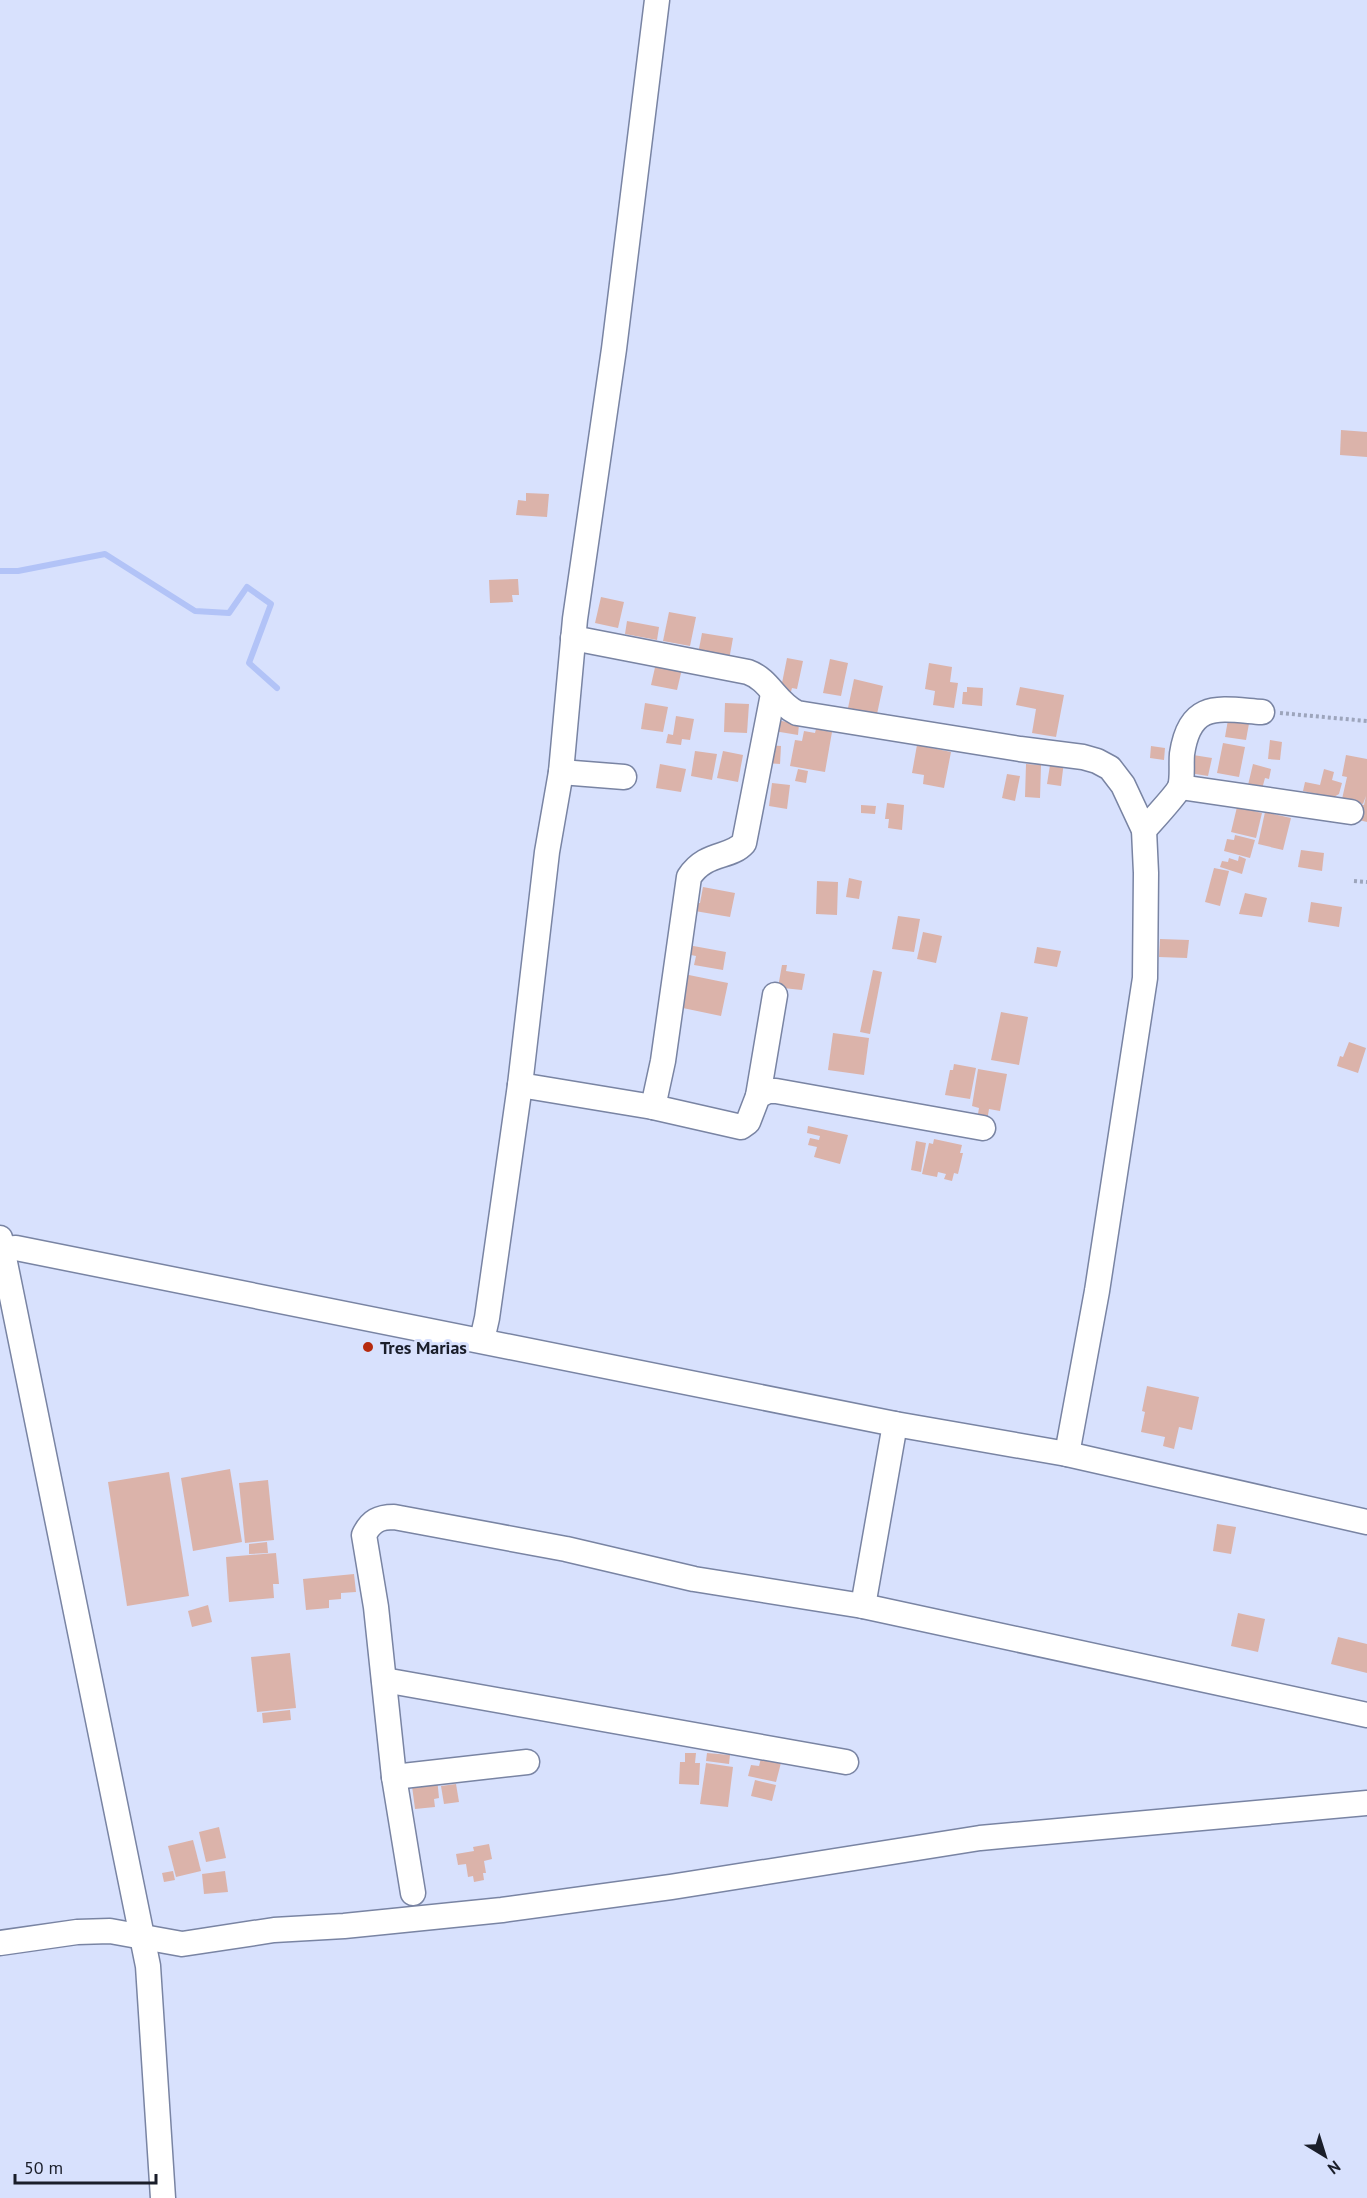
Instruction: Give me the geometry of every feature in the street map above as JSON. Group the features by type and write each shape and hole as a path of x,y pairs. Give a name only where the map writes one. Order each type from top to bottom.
{"street":[{"path":"482,1340 488,1318 520,1085 547,852 561,772 573,638 614,349 657,0"},
{"path":"573,638 748,672 765,682 781,704 797,713 1083,757 1110,768 1124,786 1144,830 1145,978 1097,1291 1067,1454"},
{"path":"652,1107 663,1060 688,877 695,867 706,860 744,843 773,694"},
{"path":"1144,830 1180,787 1182,752 1190,726 1197,717 1206,712 1221,709 1262,712"},
{"path":"561,772 624,777"},
{"path":"1180,787 1350,812"},
{"path":"520,1085 652,1107 741,1127 748,1122 758,1096 775,995"},
{"path":"758,1096 768,1091 776,1091 983,1128"},
{"path":"163,2198 148,1966 4,1244 895,1424 1067,1454 1367,1522"},
{"path":"863,1606 895,1424"},
{"path":"413,1893 394,1777 376,1607 364,1535 375,1520 383,1517 566,1550 694,1579 863,1606 1367,1715"},
{"path":"384,1680 846,1762"},
{"path":"394,1777 527,1762"},
{"path":"0,1943 77,1932 110,1931 182,1944 274,1930 344,1926 502,1910 671,1887 980,1838 1367,1803"}],"path":[{"path":"1262,712 1367,721"},
{"path":"1354,881 1367,882"}],"building":[{"path":"1341,430 1367,432 1367,457 1340,455"},
{"path":"526,493 549,494 547,517 516,515 518,500 526,501"},
{"path":"518,579 519,595 512,595 513,602 490,603 489,580"},
{"path":"601,597 624,602 618,628 595,623"},
{"path":"669,612 696,617 690,646 663,641"},
{"path":"627,621 659,627 657,640 625,634"},
{"path":"702,633 733,638 729,660 698,654"},
{"path":"787,658 803,661 797,689 792,688 790,695 780,693"},
{"path":"830,659 848,663 841,696 823,693"},
{"path":"656,663 682,669 677,690 651,685"},
{"path":"929,663 952,667 950,682 958,683 954,708 933,705 935,691 925,689"},
{"path":"854,679 883,686 877,714 848,708"},
{"path":"967,687 983,688 982,706 962,704 963,692 967,692"},
{"path":"1020,687 1064,695 1056,737 1032,733 1036,709 1016,705"},
{"path":"645,703 668,707 663,732 641,729"},
{"path":"725,703 749,704 747,733 724,732"},
{"path":"1229,714 1250,718 1246,740 1225,737"},
{"path":"676,716 694,719 690,740 682,739 681,745 666,743 668,734 673,735"},
{"path":"776,720 799,724 798,735 774,731"},
{"path":"816,729 832,732 825,772 790,766 795,740 802,741 804,731 815,733"},
{"path":"1270,740 1282,742 1280,760 1268,759"},
{"path":"1223,743 1245,747 1239,777 1217,773"},
{"path":"767,745 781,746 780,764 766,763"},
{"path":"917,745 951,752 944,788 923,784 924,775 912,773"},
{"path":"1151,746 1165,748 1164,760 1150,758"},
{"path":"695,751 717,754 712,780 691,776"},
{"path":"723,751 743,755 738,782 717,778"},
{"path":"1187,754 1212,758 1208,776 1183,772"},
{"path":"1346,755 1367,759 1367,822 1355,819 1359,804 1364,805 1366,796 1363,804 1342,799 1347,777 1342,776"},
{"path":"1051,759 1064,761 1061,786 1047,784"},
{"path":"660,764 686,769 681,792 656,788"},
{"path":"1026,764 1041,765 1040,798 1025,797"},
{"path":"1253,764 1271,769 1269,779 1265,778 1262,789 1248,785"},
{"path":"798,769 808,771 806,783 795,781"},
{"path":"1324,769 1334,772 1332,780 1342,783 1339,794 1334,797 1333,802 1320,800 1321,795 1303,791 1305,782 1320,785"},
{"path":"1007,774 1020,776 1015,801 1002,798"},
{"path":"772,783 790,785 787,809 769,806"},
{"path":"887,803 904,805 902,830 888,828 889,819 885,819"},
{"path":"861,805 876,806 875,814 861,813"},
{"path":"1237,807 1262,813 1256,838 1231,832"},
{"path":"1265,812 1291,818 1283,850 1258,844"},
{"path":"1235,835 1255,840 1250,858 1224,851 1227,839 1234,840"},
{"path":"1301,850 1324,853 1322,871 1298,867"},
{"path":"1239,856 1246,859 1242,874 1220,867 1222,861 1228,862 1229,858 1238,861"},
{"path":"1214,868 1229,871 1220,906 1205,902"},
{"path":"849,878 862,881 859,899 846,897"},
{"path":"817,881 838,882 837,915 816,914"},
{"path":"703,887 735,893 730,917 695,911 697,903 700,903"},
{"path":"1245,893 1267,898 1262,917 1239,914"},
{"path":"1311,902 1342,907 1339,927 1308,922"},
{"path":"898,916 920,919 914,952 892,949"},
{"path":"923,932 942,936 936,963 917,959"},
{"path":"1160,939 1189,940 1187,958 1159,957"},
{"path":"688,945 726,952 723,970 694,965 696,956 686,954"},
{"path":"1037,947 1061,951 1057,967 1034,963"},
{"path":"782,965 787,965 786,971 805,974 802,990 783,988 777,993"},
{"path":"873,970 882,972 870,1034 860,1032"},
{"path":"684,974 728,983 721,1016 678,1007"},
{"path":"1001,1012 1028,1017 1019,1065 991,1060"},
{"path":"833,1033 869,1038 864,1075 828,1070"},
{"path":"1349,1042 1366,1048 1358,1073 1337,1066"},
{"path":"954,1064 976,1068 970,1099 945,1095 950,1070 953,1070"},
{"path":"978,1069 1007,1074 1000,1111 989,1109 987,1121 977,1120 979,1108 972,1106"},
{"path":"808,1126 848,1135 840,1164 814,1157 817,1147 808,1145 810,1138 819,1140 820,1136 807,1133"},
{"path":"934,1139 962,1145 960,1153 963,1153 958,1174 954,1173 952,1181 944,1179 946,1174 938,1172 937,1177 922,1174 929,1143 933,1144"},
{"path":"916,1141 926,1143 921,1172 911,1170"},
{"path":"1147,1386 1199,1397 1192,1430 1179,1427 1174,1449 1163,1446 1165,1437 1141,1432"},
{"path":"230,1469 242,1542 193,1551 181,1478"},
{"path":"169,1472 189,1596 127,1606 108,1482"},
{"path":"268,1480 274,1540 245,1543 239,1483"},
{"path":"1217,1524 1236,1527 1231,1554 1213,1551"},
{"path":"267,1542 268,1553 249,1554 249,1544"},
{"path":"276,1553 279,1584 273,1584 274,1598 229,1602 226,1557"},
{"path":"354,1574 356,1592 341,1593 341,1599 329,1600 329,1608 306,1610 303,1579"},
{"path":"208,1605 212,1622 192,1627 188,1611"},
{"path":"1238,1613 1265,1619 1258,1652 1231,1646"},
{"path":"1338,1637 1367,1644 1367,1673 1331,1664"},
{"path":"290,1653 296,1708 257,1712 251,1657"},
{"path":"290,1710 291,1720 263,1723 262,1713"},
{"path":"685,1753 696,1753 695,1763 700,1763 699,1785 679,1784 680,1762 685,1762"},
{"path":"707,1753 730,1755 729,1764 706,1761"},
{"path":"762,1754 782,1759 776,1782 748,1776 751,1765 759,1766"},
{"path":"706,1763 733,1767 728,1807 700,1804"},
{"path":"437,1778 439,1798 434,1799 435,1807 415,1809 412,1786"},
{"path":"755,1780 776,1785 772,1801 751,1796"},
{"path":"456,1784 459,1802 444,1804 441,1786"},
{"path":"219,1827 226,1858 206,1862 199,1832"},
{"path":"193,1840 201,1871 176,1877 168,1846"},
{"path":"489,1844 492,1859 484,1861 486,1873 483,1873 484,1880 474,1882 473,1876 468,1877 466,1864 458,1865 456,1854 474,1851 473,1847"},
{"path":"173,1871 175,1880 164,1882 162,1873"},
{"path":"225,1871 228,1892 204,1894 202,1874"}],"waterway":[{"path":"0,571 18,571 105,554 195,611 229,613 247,587 271,604 249,663 277,688"}],"place":[{"name":"Tres Marias","path":"368,1347"}]}
